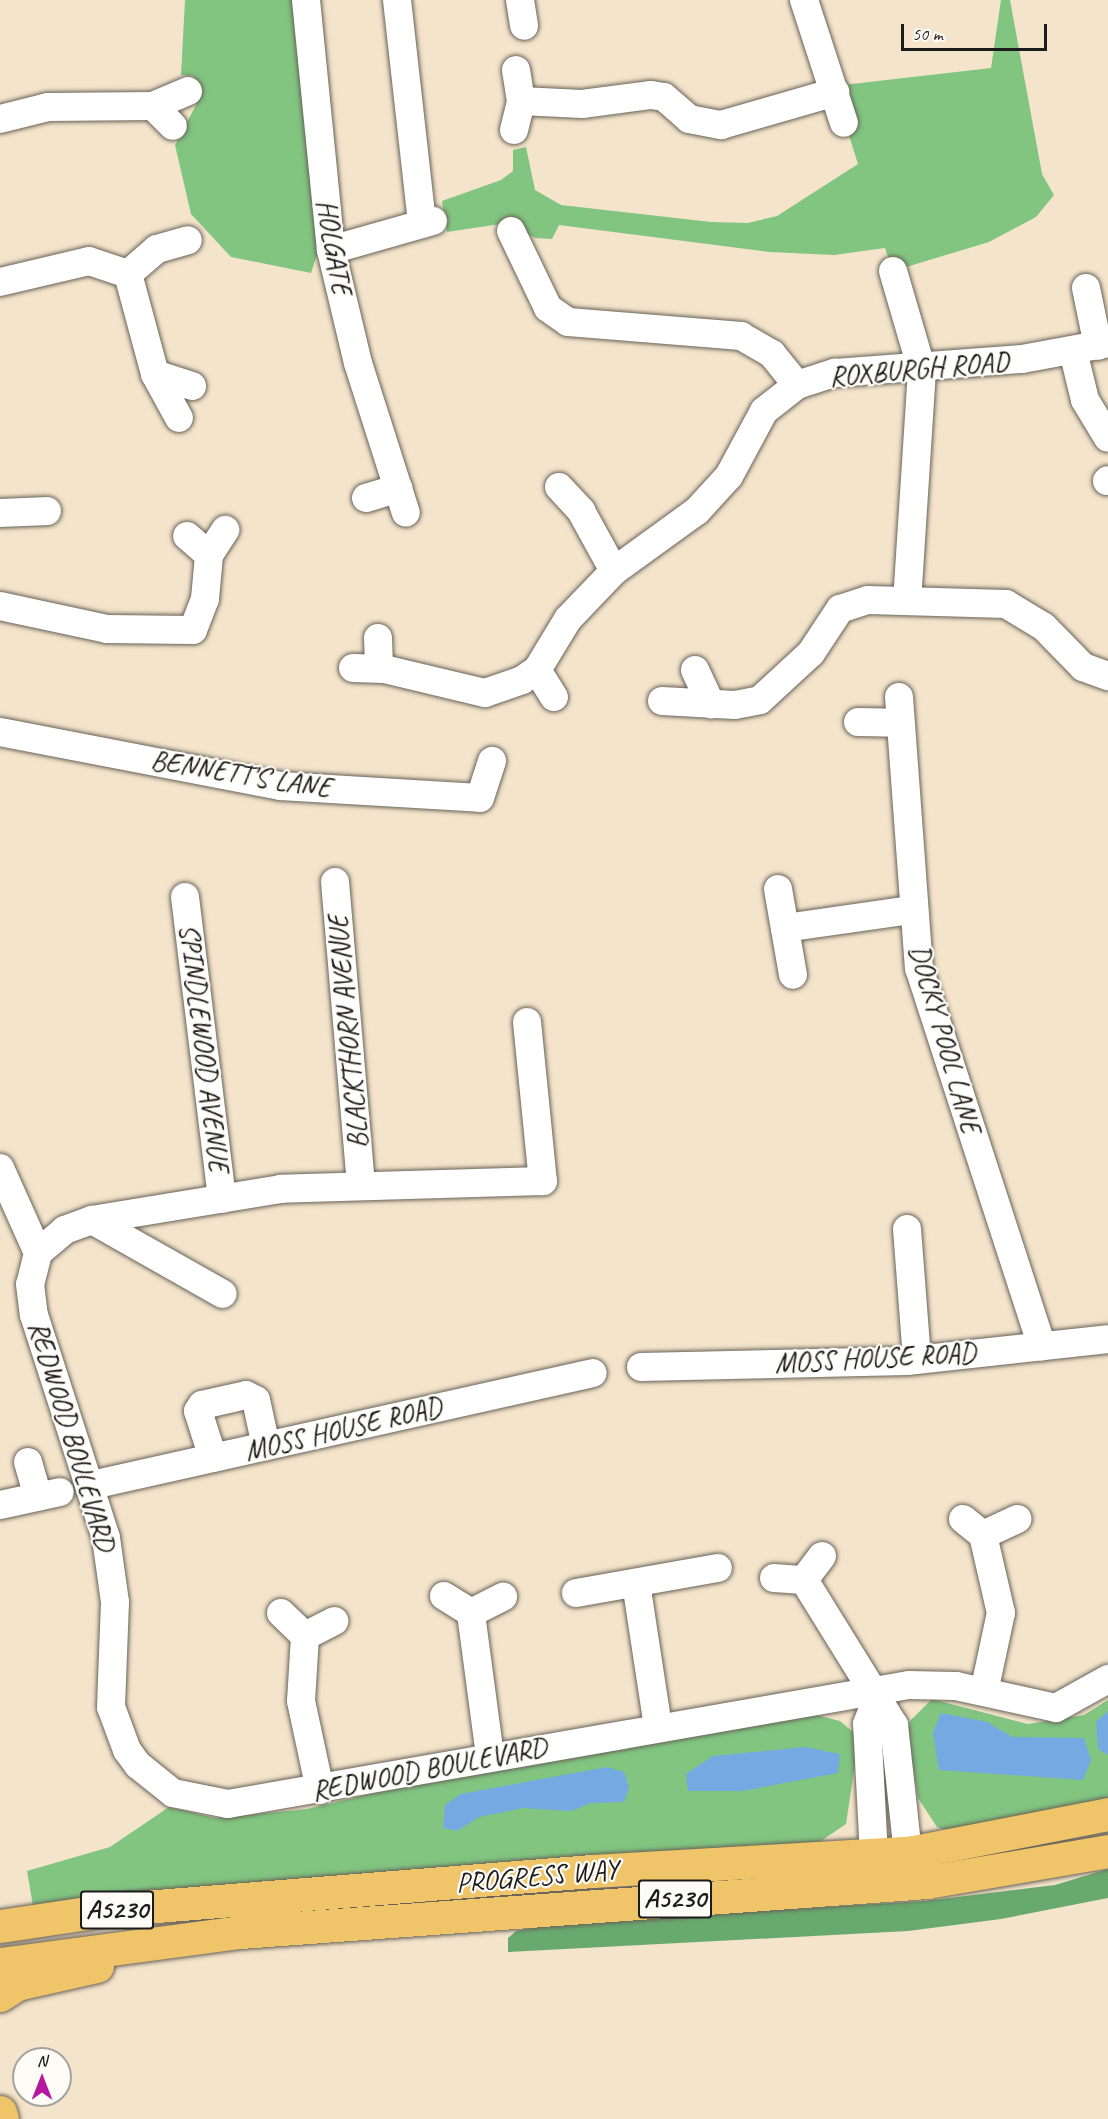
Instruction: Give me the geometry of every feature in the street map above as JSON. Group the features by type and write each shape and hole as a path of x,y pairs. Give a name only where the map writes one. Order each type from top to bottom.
{"main road":[{"name":"PROGRESS WAY","path":"0,1926 106,1910 592,1871 887,1852 1108,1814"},
{"path":"861,1885 887,1852 926,1869 1059,1849 1097,1853"},
{"name":"PROGRESS WAY","path":"0,1964 174,1938 959,1879 1097,1853"},
{"path":"0,1995 17,1984 136,1957 174,1938"},
{"path":"0,2112 2,2119"}],"street":[{"name":"HOLGATE","path":"306,0 331,250 402,500 366,498"},
{"path":"331,250 427,222 397,0"},
{"path":"804,0 844,123"},
{"path":"514,130 521,101 516,70"},
{"path":"0,118 48,107 153,106 188,90"},
{"path":"521,101 582,104 651,95 664,97 689,119 721,125 835,92"},
{"path":"153,106 173,126"},
{"path":"511,231 534,254 548,308 568,322 741,336 772,354 797,385"},
{"path":"128,274 157,249 188,240"},
{"path":"0,282 89,261 128,274"},
{"path":"893,271 922,370 907,600"},
{"path":"128,274 155,374 179,418"},
{"path":"1086,288 1093,347 1085,400 1108,438"},
{"name":"ROXBURGH ROAD","path":"537,670 568,619 614,571 697,511 729,476 764,411 797,385 835,374 922,370 1093,347"},
{"path":"155,374 192,386"},
{"path":"559,487 587,500 614,571"},
{"path":"0,513 47,511"},
{"path":"0,606 107,629 193,630 205,599 209,555 225,530"},
{"path":"187,536 209,555"},
{"path":"662,701 711,704 760,700 811,653 846,604 907,600 987,601 1025,611 1083,667 1108,676"},
{"path":"378,638 366,668 485,693 537,670 554,697"},
{"path":"695,670 711,704"},
{"name":"DOCKY POOL LANE","path":"858,722 898,710 912,910 919,969 1042,1346"},
{"name":"BENNETT'S LANE","path":"0,732 280,786 457,797 480,798 492,761"},
{"name":"BLACKTHORN AVENUE","path":"335,882 361,1183"},
{"path":"778,889 794,975"},
{"name":"SPINDLEWOOD AVENUE","path":"185,897 222,1199"},
{"path":"785,928 912,910"},
{"path":"0,1168 38,1253 65,1230 92,1220 222,1199 361,1183 543,1181 527,1022"},
{"path":"92,1220 223,1294"},
{"path":"907,1229 917,1360"},
{"name":"REDWOOD BOULEVARD","path":"38,1253 30,1284 34,1315 92,1485 113,1577 111,1707 127,1750 155,1782 192,1800 228,1804 320,1790 658,1726 928,1684 984,1692 1056,1708 1108,1679"},
{"name":"MOSS HOUSE ROAD","path":"641,1367 917,1360 1108,1339"},
{"name":"MOSS HOUSE ROAD","path":"92,1485 593,1373"},
{"path":"213,1458 198,1411 202,1405 235,1397 252,1395 256,1400 266,1446"},
{"path":"0,1505 49,1494 28,1462"},
{"path":"984,1692 1001,1613 973,1527 1018,1519"},
{"path":"804,1580 822,1556"},
{"path":"576,1593 636,1583 668,1573 718,1568"},
{"path":"774,1578 804,1580"},
{"path":"804,1580 879,1693 894,1725 887,1852"},
{"path":"636,1583 658,1726"},
{"path":"444,1596 471,1612"},
{"path":"471,1612 502,1597"},
{"path":"471,1612 490,1756"},
{"path":"281,1613 305,1636 301,1701 320,1790"},
{"path":"305,1636 334,1621"},
{"path":"879,1693 867,1725 887,1852"}],"green space":[{"path":"185,0 295,0 321,243 311,273 231,257 191,214 175,145 196,105 194,76 181,75"},
{"path":"1001,0 1010,0 1042,174 1054,195 1036,217 989,242 893,271 885,248 834,255 769,252 559,225 552,239 535,238 507,223 447,232 442,201 501,180 513,171 513,150 526,147 535,190 561,205 711,222 748,223 777,216 858,164 846,126 843,85 991,68"},
{"path":"932,1699 1028,1724 1084,1715 1108,1700 1108,1801 947,1831 937,1827 918,1798 908,1738 910,1721"},
{"path":"816,1715 840,1721 854,1733 856,1757 846,1824 818,1843 34,1912 27,1871 110,1847 169,1807 215,1818 307,1809 451,1775"},
{"path":"1108,1869 1108,1898 1001,1919 908,1931 508,1952 508,1938 516,1931 561,1923 925,1901 1055,1885"}],"water":[{"path":"1108,1711 1108,1755 1098,1749 1096,1722"},
{"path":"941,1713 987,1722 1012,1737 1084,1738 1091,1760 1083,1780 939,1770 933,1733"},
{"path":"805,1747 840,1754 838,1773 742,1791 688,1791 686,1774 713,1756"},
{"path":"607,1767 624,1772 629,1787 624,1802 591,1803 571,1811 523,1808 479,1817 457,1831 443,1828 445,1805 461,1794"}]}
